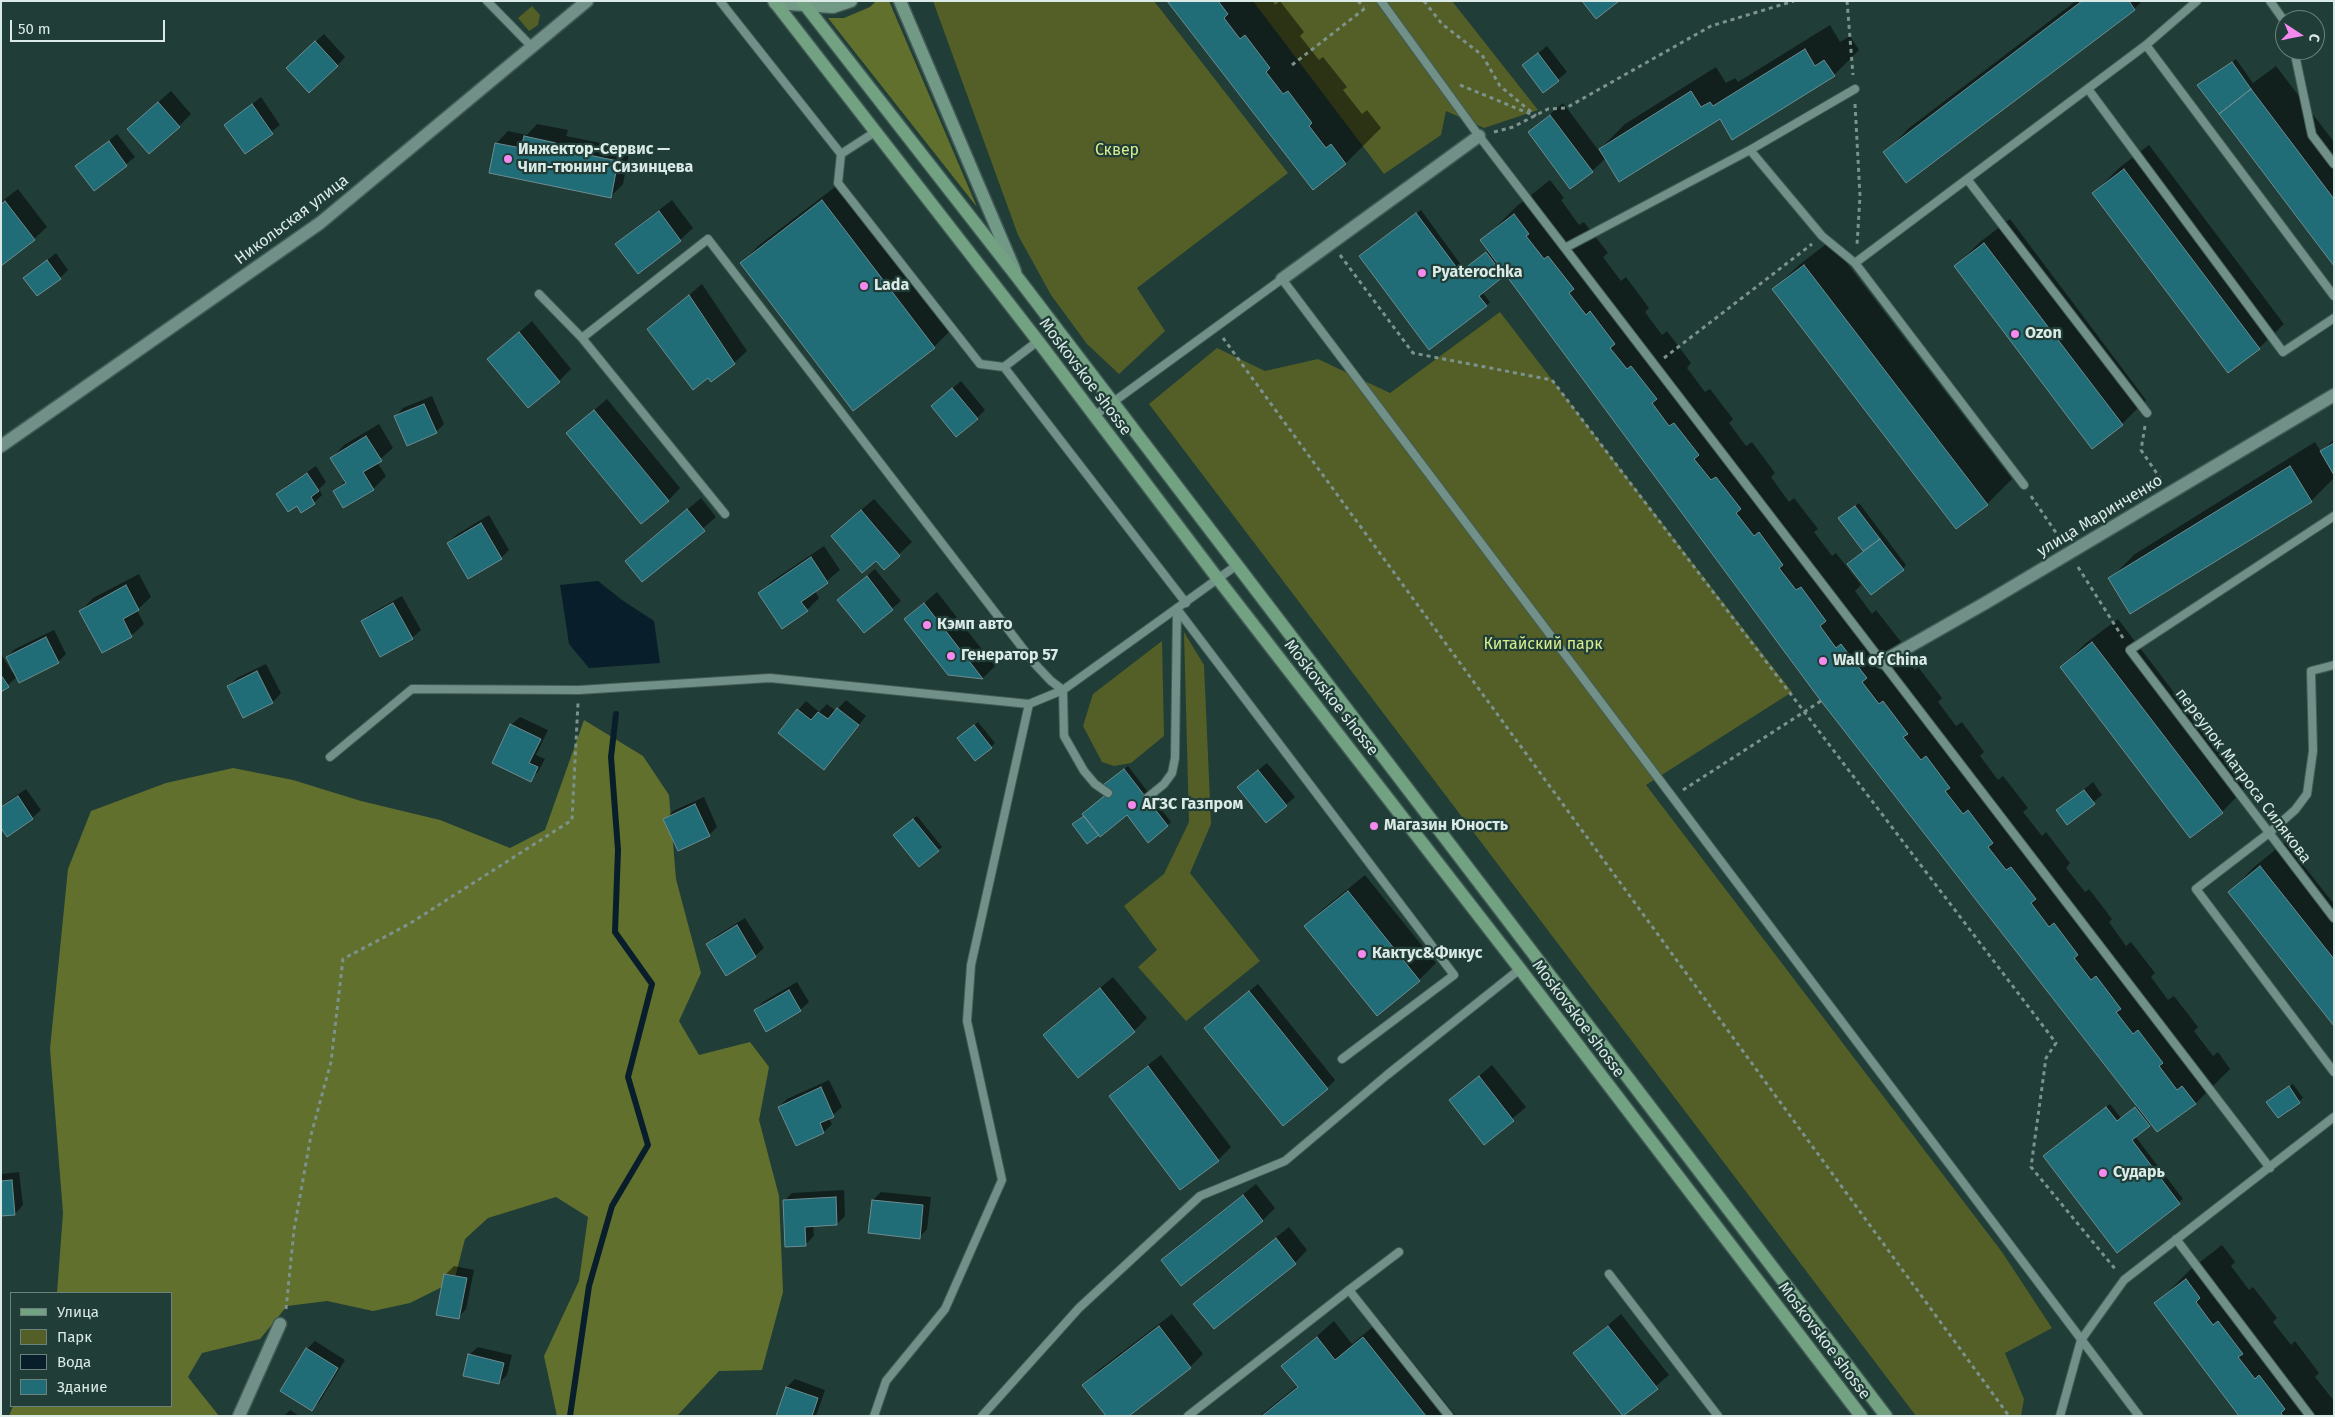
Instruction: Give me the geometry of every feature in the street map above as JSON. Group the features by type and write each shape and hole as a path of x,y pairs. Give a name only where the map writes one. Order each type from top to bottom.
{"main road":[{"path":"774,2 833,7 850,1"},
{"path":"900,1 1018,278"},
{"name":"Moskovskoe shosse","path":"774,2 1038,341 1218,579 1520,969 1861,1416"},
{"name":"Moskovskoe shosse","path":"804,4 1018,278 1886,1416"}],"street":[{"name":"Никольская улица","path":"1,446 320,223 587,1"},
{"path":"1282,279 1479,136"},
{"name":"улица Маринченко","path":"1882,662 1987,602 2334,395"},
{"path":"239,1416 280,1324"}],"lane":[{"path":"487,1 532,47"},
{"path":"720,1 841,154 838,183 980,364 1004,367 1038,341"},
{"path":"1855,263 2146,45 2197,1"},
{"path":"1380,2 1479,136 2270,1168"},
{"path":"2146,45 2334,296"},
{"path":"2296,60 2312,135 2334,164"},
{"path":"1565,248 1750,150 1855,89"},
{"path":"2088,89 2283,352 2334,318"},
{"path":"841,154 875,132"},
{"path":"1750,150 1822,236 1855,263 2024,485"},
{"path":"1968,179 2147,413"},
{"path":"582,338 708,239 1034,663 1051,681 1063,690"},
{"path":"1094,416 1282,279 2139,1416"},
{"path":"539,294 582,338 725,514"},
{"path":"1004,367 1186,603"},
{"name":"переулок Матроса Силякова","path":"2334,516 2130,650 2334,918"},
{"path":"330,757 412,689 579,690 770,678 1029,704 1063,690 1237,565"},
{"path":"1147,798 1164,784 1172,773 1176,758 1177,609"},
{"path":"1177,609 1454,975 1342,1059"},
{"path":"2334,665 2311,671 2312,751 2306,794 2295,810 2269,833 2196,889 2334,1072"},
{"path":"1063,690 1064,736 1084,771 1095,784 1108,793"},
{"path":"874,1416 886,1381 945,1309 1002,1180 967,1021 971,965 1029,704"},
{"path":"982,1416 1079,1308 1200,1196 1285,1161 1387,1075 1520,969"},
{"path":"2060,1416 2081,1340 2124,1280 2334,1117"},
{"path":"2176,1240 2310,1416"},
{"path":"1188,1416 1399,1252"},
{"path":"1609,1274 1718,1416"},
{"path":"1348,1290 1449,1416"}],"path":[{"path":"1358,1 1364,7"},
{"path":"1424,1 1442,24 1482,55 1500,86 1536,116"},
{"path":"1479,136 1513,128 1548,110 1566,108 1711,26 1794,1"},
{"path":"1847,1 1855,89 1860,196 1855,263"},
{"path":"1292,65 1364,7 1380,2"},
{"path":"1459,84 1536,116"},
{"path":"1655,365 1822,236"},
{"path":"1331,243 1413,353 1552,380 2056,1043 2046,1058 2031,1167 2124,1280"},
{"path":"1216,328 2009,1416"},
{"path":"2147,413 2141,450 2156,472"},
{"path":"280,1324 287,1306 294,1230 311,1135 331,1062 342,959 410,924 572,820 579,690"},
{"path":"1672,797 1821,701"}],"green space":[{"path":"876,1 889,1 977,207 828,18 844,18 870,7"},
{"name":"Сквер","path":"933,1 1154,1 1288,173 1137,288 1165,331 1119,374 1087,344 1051,295 1018,235"},
{"path":"1253,1 1452,1 1538,110 1484,128 1446,111 1441,135 1384,174"},
{"path":"532,6 540,15 538,25 529,31 518,18"},
{"name":"Китайский парк","path":"1500,312 1792,692 1646,785 2002,1252 2052,1328 2005,1353 2024,1399 2021,1416 1916,1416 1149,404 1217,348 1265,371 1318,359 1390,393"},
{"path":"1184,632 1204,665 1211,824 1190,873 1260,961 1186,1021 1138,967 1157,950 1124,906 1164,874 1189,822"},
{"path":"1162,641 1164,736 1131,763 1114,766 1102,762 1083,726 1093,694"},
{"path":"584,720 643,756 669,795 676,879 701,973 679,1021 699,1055 750,1042 769,1067 759,1120 779,1196 783,1292 762,1370 719,1371 677,1416 557,1416 544,1356 579,1281 588,1217 556,1197 488,1218 465,1239 454,1281 410,1303 373,1311 327,1301 287,1306 260,1339 202,1353 188,1377 219,1416 9,1416 13,1407 172,1407 172,1292 57,1292 63,1213 50,1049 68,869 91,811 166,783 233,768 293,780 361,801 440,820 510,848 545,830"}],"water":[{"path":"598,581 622,600 654,621 660,663 589,668 569,644 560,585"}],"building":[{"path":"1167,1 1218,1 1228,14 1224,18 1240,39 1245,35 1270,68 1266,72 1283,94 1288,91 1312,123 1309,126 1326,148 1331,144 1346,164 1313,190"},
{"path":"1582,1 1619,1 1596,19"},
{"path":"2082,1 2129,1 2135,10 1906,183 1883,152"},
{"path":"315,41 338,66 309,93 286,68"},
{"path":"1805,49 1815,66 1824,60 1835,76 1732,140 1720,119 1619,182 1599,149 1691,91 1701,107 1710,102 1713,106"},
{"path":"1538,53 1559,81 1543,93 1522,65"},
{"path":"2232,62 2251,89 2219,114 2197,85"},
{"path":"2251,89 2334,199 2334,266 2219,114"},
{"path":"158,102 180,127 149,154 127,129"},
{"path":"252,104 273,134 245,154 224,125"},
{"path":"1550,115 1593,172 1570,189 1528,132"},
{"path":"524,136 556,143 554,148 618,161 611,198 489,173 495,143 521,148"},
{"path":"109,141 127,166 94,191 75,166"},
{"path":"2124,169 2260,349 2228,373 2092,193"},
{"path":"822,200 935,348 853,411 740,263"},
{"path":"5,201 35,240 1,266 1,204"},
{"path":"659,211 681,241 638,274 615,244"},
{"path":"1416,213 1460,272 1486,252 1504,276 1479,296 1487,306 1429,350 1359,256"},
{"name":"Wall of China","path":"1514,214 1529,234 1526,236 1544,259 1548,256 1574,289 1569,293 1586,315 1590,311 1615,344 1610,348 1627,369 1631,366 1657,399 1652,403 1669,426 1674,423 1699,455 1694,459 1711,480 1716,477 1741,509 1736,513 1754,536 1759,532 1783,565 1779,568 1796,590 1801,587 1826,621 1820,626 1836,648 1841,644 1867,678 1862,682 1879,704 1883,701 1908,734 1903,737 1921,760 1926,756 1950,788 1945,791 1963,814 1968,810 1993,843 1988,847 2006,870 2011,867 2036,899 2031,903 2049,927 2054,923 2078,955 2074,958 2091,980 2096,976 2121,1009 2116,1012 2133,1034 2138,1030 2163,1063 2159,1066 2177,1090 2182,1086 2196,1104 2157,1132 1821,701 1480,240"},
{"path":"1984,243 2123,425 2092,449 1954,266"},
{"path":"47,260 61,279 37,296 23,278"},
{"path":"1804,265 1988,505 1956,529 1772,289"},
{"path":"689,295 735,364 711,382 708,378 693,390 647,329"},
{"path":"519,332 560,382 528,408 487,359"},
{"path":"952,388 978,419 956,437 931,406"},
{"path":"424,404 437,433 407,446 394,416"},
{"path":"594,410 669,501 641,524 566,433"},
{"path":"366,436 382,461 363,472 374,490 343,508 333,491 346,483 330,458"},
{"path":"2334,443 2334,475 2320,451"},
{"path":"2290,466 2312,502 2130,614 2108,578"},
{"path":"307,473 319,491 311,497 315,504 301,513 297,506 288,512 276,494"},
{"path":"1855,506 1880,539 1863,551 1838,518"},
{"path":"687,509 705,531 642,582 625,561"},
{"path":"861,510 900,556 884,570 876,561 862,573 831,536"},
{"path":"481,523 502,559 468,579 447,543"},
{"path":"1880,539 1904,570 1871,595 1847,564"},
{"path":"811,557 828,583 801,602 808,611 782,629 758,593"},
{"path":"867,576 893,610 864,633 837,600"},
{"path":"126,585 139,610 123,619 132,637 102,653 79,611"},
{"path":"393,603 413,639 380,657 361,621"},
{"path":"924,603 983,679 948,675 904,619"},
{"path":"46,637 59,663 19,683 6,657"},
{"path":"2092,642 2223,813 2190,838 2060,667"},
{"path":"257,671 273,703 243,718 227,686"},
{"path":"1,675 9,687 1,692"},
{"path":"837,708 859,725 824,770 778,733 797,709 811,720 818,712 828,719"},
{"path":"510,724 541,739 529,763 538,767 531,782 492,763"},
{"path":"974,725 992,748 975,761 957,738"},
{"path":"1124,769 1168,826 1148,843 1127,815 1100,837 1082,814 1108,793 1103,785"},
{"path":"1258,770 1287,806 1266,823 1237,787"},
{"path":"2084,790 2095,804 2067,825 2056,810"},
{"path":"18,796 33,819 7,837 1,828 1,807"},
{"path":"695,804 710,836 678,851 663,819"},
{"path":"1084,816 1099,835 1087,844 1072,824"},
{"path":"913,819 939,851 919,867 893,835"},
{"path":"2260,866 2334,959 2334,1026 2228,892"},
{"name":"Кактус&Фикус","path":"1348,891 1420,981 1377,1016 1304,926"},
{"path":"737,925 756,957 726,976 706,944"},
{"path":"1100,988 1135,1032 1078,1078 1043,1035"},
{"path":"789,990 801,1011 766,1032 754,1010"},
{"path":"1249,991 1328,1089 1283,1126 1204,1028"},
{"path":"1148,1066 1219,1161 1180,1190 1109,1096"},
{"path":"1479,1076 1514,1121 1484,1145 1449,1100"},
{"path":"2289,1086 2300,1103 2278,1118 2266,1102"},
{"path":"821,1087 834,1117 820,1123 824,1133 796,1146 778,1107"},
{"path":"2106,1107 2117,1121 2135,1107 2150,1126 2132,1140 2180,1204 2117,1253 2043,1156"},
{"path":"12,1180 15,1215 1,1216 1,1181"},
{"path":"1243,1195 1263,1221 1181,1286 1161,1260"},
{"path":"836,1197 837,1225 805,1227 806,1246 785,1247 783,1200"},
{"path":"872,1200 923,1205 920,1239 868,1233"},
{"path":"1276,1238 1296,1264 1214,1329 1193,1304"},
{"path":"444,1274 467,1278 459,1319 436,1315"},
{"path":"2186,1279 2200,1298 2196,1302 2213,1325 2218,1321 2243,1354 2238,1357 2255,1379 2259,1375 2285,1409 2281,1413 2283,1416 2239,1416 2154,1303"},
{"path":"1159,1326 1191,1368 1129,1416 1106,1416 1082,1385"},
{"path":"1608,1326 1658,1389 1623,1416 1573,1353"},
{"path":"1317,1337 1335,1360 1363,1337 1426,1416 1262,1416 1298,1387 1281,1366"},
{"path":"306,1348 338,1368 312,1411 280,1391"},
{"path":"468,1354 504,1363 499,1384 463,1376"},
{"path":"786,1387 818,1398 812,1416 776,1416"}],"waterway":[{"path":"570,1416 589,1286 612,1206 648,1145 628,1077 652,984 615,932 618,850 611,757 616,714"}],"place":[{"name":"Инжектор-Сервис — Чип-тюнинг Сизинцева","path":"508,159"},
{"name":"Pyaterochka","path":"1422,273"},
{"name":"Lada","path":"864,286"},
{"name":"Ozon","path":"2015,334"},
{"name":"Кэмп авто","path":"927,625"},
{"name":"Генератор 57","path":"951,656"},
{"name":"Wall of China","path":"1823,661"},
{"name":"АГЗС Газпром","path":"1132,805"},
{"name":"Магазин Юность","path":"1374,826"},
{"name":"Кактус&Фикус","path":"1362,954"},
{"name":"Сударь","path":"2103,1173"}]}
